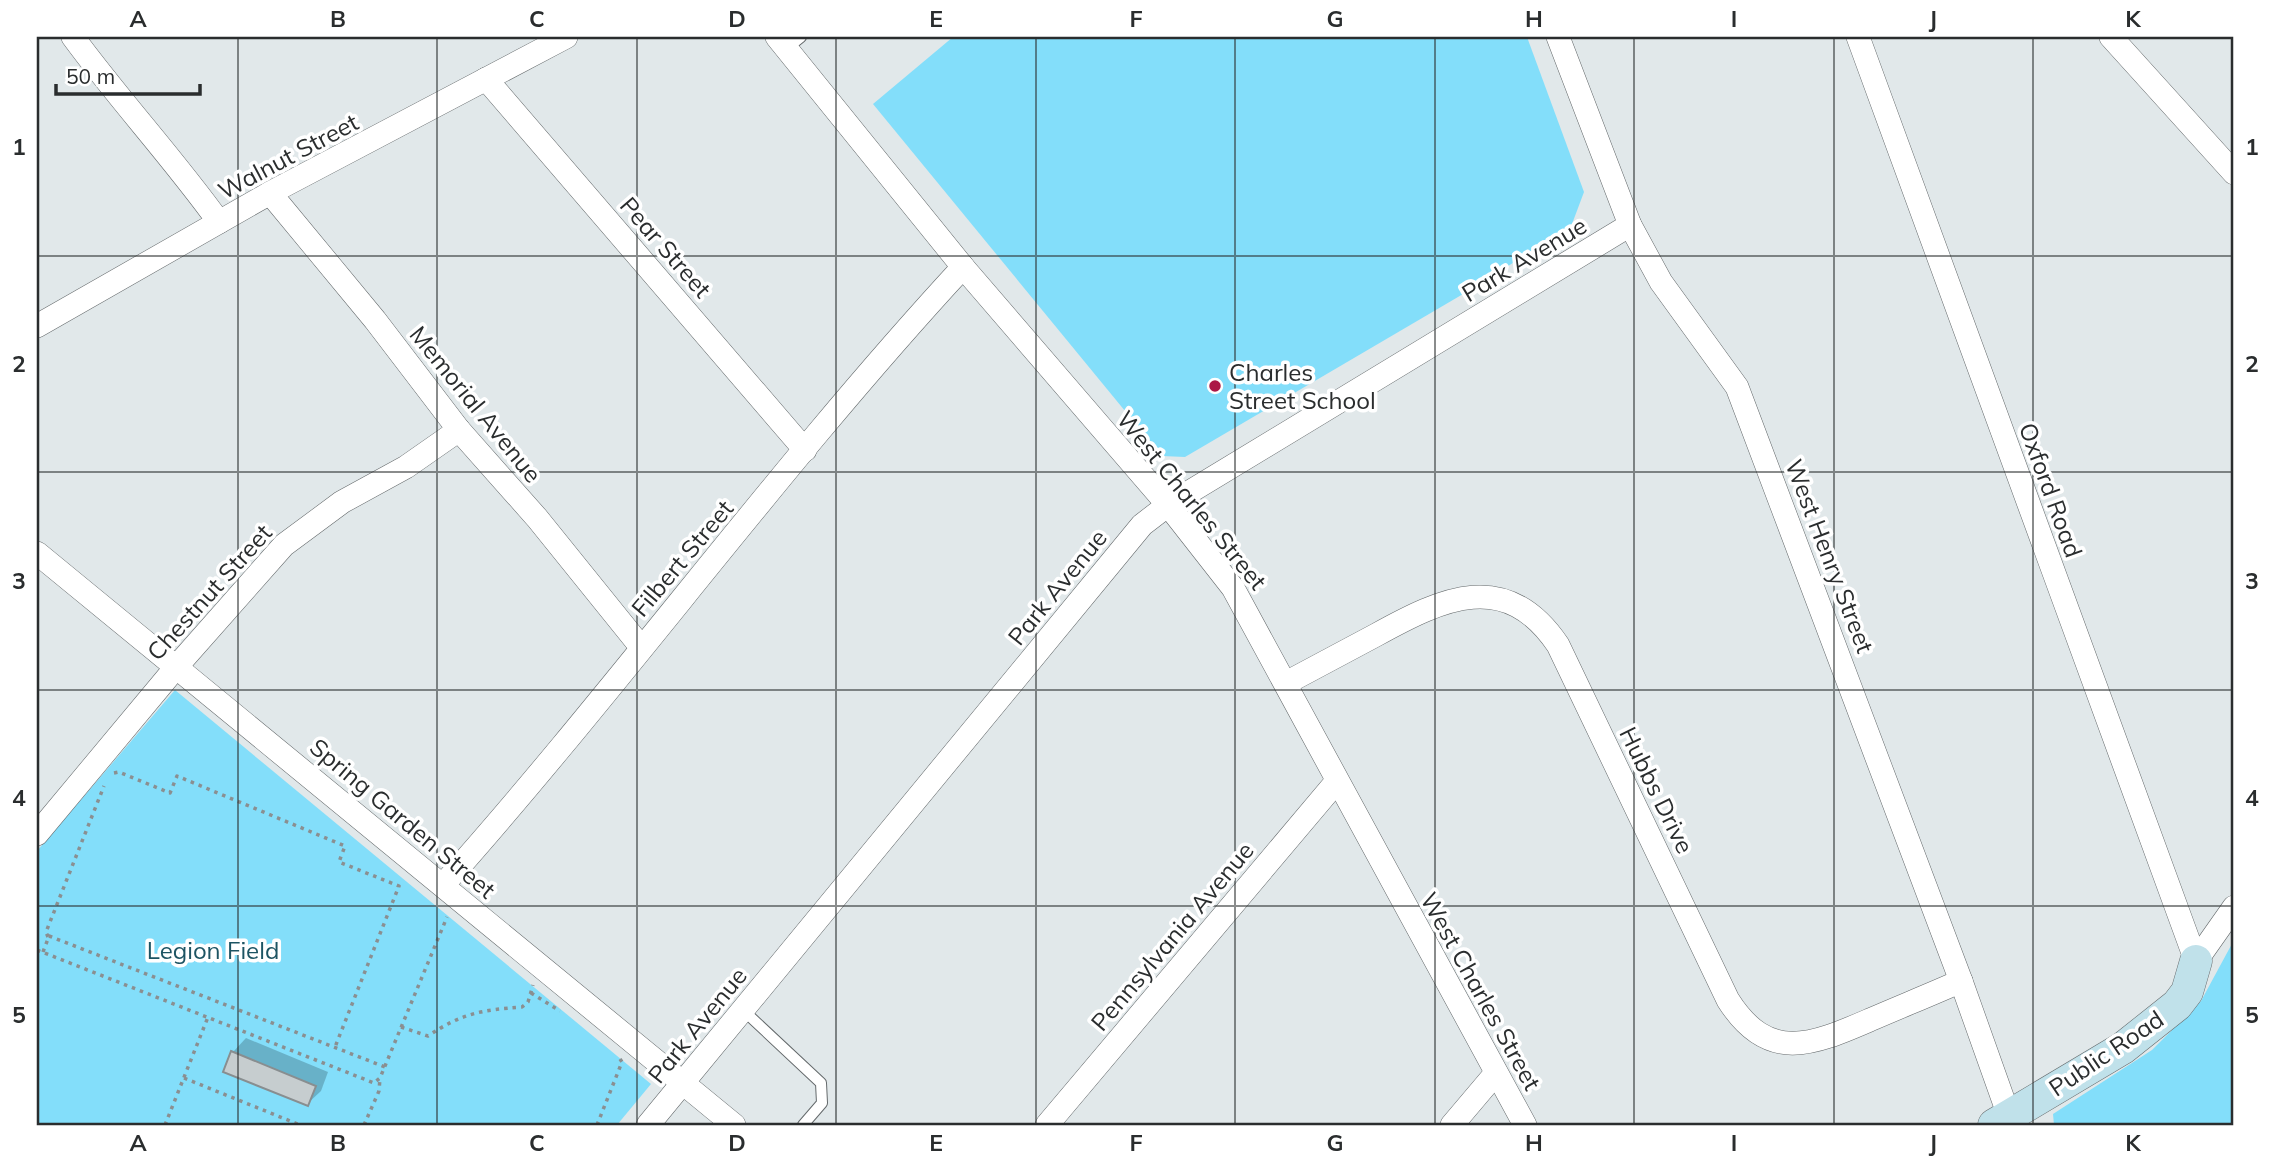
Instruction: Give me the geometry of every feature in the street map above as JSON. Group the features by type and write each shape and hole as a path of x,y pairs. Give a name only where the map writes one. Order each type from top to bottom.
{"street":[{"path":"73,37 130,112 176,163 219,222"},
{"name":"Walnut Street","path":"37,326 270,193 486,79 537,43 566,37"},
{"name":"West Henry Street","path":"1558,37 1630,225 1661,282 1737,387 1961,981 2001,1120"},
{"name":"Oxford Road","path":"1857,37 2196,961"},
{"path":"2111,37 2234,173"},
{"name":"West Charles Street","path":"788,41 963,267 1168,505 1233,588 1525,1125"},
{"name":"Pear Street","path":"486,79 805,450"},
{"name":"Memorial Avenue","path":"270,193 375,320 459,430 537,518 641,648"},
{"name":"Park Avenue","path":"648,1125 1142,525 1168,505 1630,225"},
{"name":"Filbert Street","path":"449,891 641,648 805,450 963,267"},
{"name":"Chestnut Street","path":"37,834 273,556 295,535 342,502 406,467 459,430"},
{"name":"Spring Garden Street","path":"37,553 734,1125"},
{"name":"Hubbs Drive","path":"1286,683 1418,612 1444,602 1485,598 1508,601 1526,609 1543,623 1558,645 1728,1000 1753,1031 1786,1044 1819,1041 1961,981"},
{"name":"Pennsylvania Avenue","path":"1047,1125 1337,781"},
{"path":"2196,961 2234,907"},
{"name":"Public Road","path":"2001,1120 2123,1048 2177,1005 2187,992 2196,961"},
{"path":"1452,1125 1496,1073"}],"lane":[{"path":"743,1010 821,1083 822,1103 803,1125"}],"path":[{"path":"109,774 119,772 170,793 177,776 345,846 339,862 400,886 335,1047"},
{"path":"43,952 48,937 46,932 105,784"},
{"path":"364,1125 379,1091 380,1078 449,891"},
{"path":"48,937 385,1067"},
{"path":"37,950 374,1083 380,1078"},
{"path":"401,1027 428,1036 447,1023 470,1013 522,1007 531,993 541,967"},
{"path":"531,993 567,1017"},
{"path":"165,1125 208,1017"},
{"path":"597,1125 622,1062 617,1056"},
{"path":"184,1078 300,1125"}],"green space":[{"name":"Charles Street School","path":"953,37 1527,37 1584,192 1572,224 1487,280 1185,457 1162,456 873,104"},
{"name":"Legion Field","path":"175,690 651,1084 617,1125 37,1125 37,851"},
{"path":"2234,940 2234,1125 2054,1125 2053,1114 2152,1050 2201,1001"}],"building":[{"path":"231,1051 316,1086 308,1106 223,1072"}],"place":[{"name":"Charles Street School","path":"1215,386"}]}
